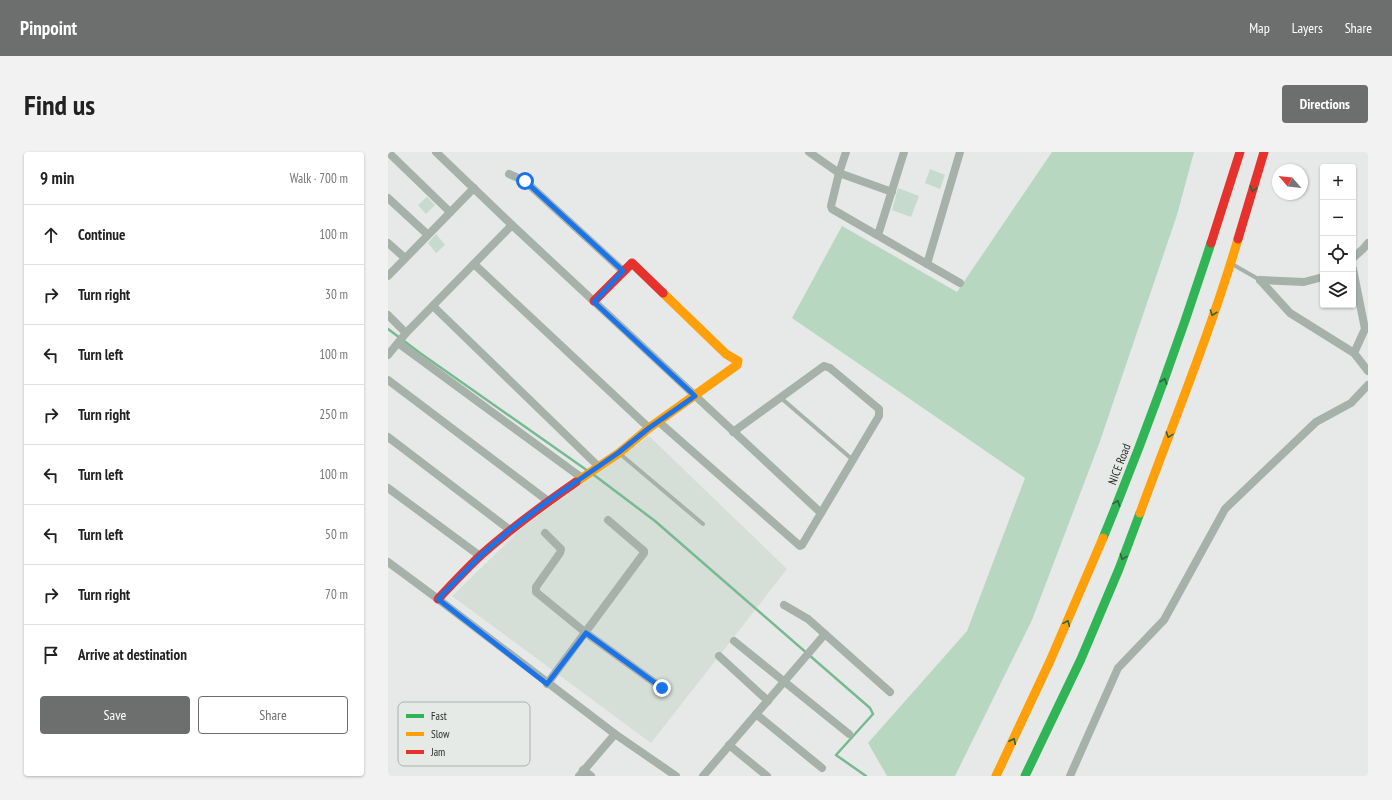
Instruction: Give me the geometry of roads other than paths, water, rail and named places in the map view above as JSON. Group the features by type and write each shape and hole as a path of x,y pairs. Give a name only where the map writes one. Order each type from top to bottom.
{"main road":[{"name":"NICE Road","path":"996,776 1056,648 1090,570 1120,495 1163,385 1240,152"},
{"path":"1026,776 1081,659 1118,569 1192,373 1230,263 1264,152"},
{"path":"438,599 480,556 510,530 548,501 618,453 649,428 737,364 738,361 726,354 632,263 594,302"}],"street":[{"path":"388,152 450,212"},
{"path":"436,152 821,514"},
{"path":"809,152 839,173 892,192"},
{"path":"846,152 831,203 832,209 960,283"},
{"path":"878,235 904,152"},
{"path":"927,264 960,152"},
{"path":"509,174 525,181 623,271"},
{"path":"388,276 474,188"},
{"path":"388,198 428,234"},
{"path":"388,355 406,333 512,225"},
{"path":"388,243 405,258"},
{"path":"1356,255 1368,243"},
{"path":"474,264 649,428"},
{"path":"1354,272 1365,329 1354,353"},
{"path":"1260,280 1304,282 1320,277"},
{"path":"1260,280 1290,313 1354,353 1368,370"},
{"path":"433,306 599,466"},
{"path":"388,315 406,333"},
{"path":"398,343 582,478"},
{"path":"659,422 800,546 821,514 879,416 879,409 827,366 824,366 733,432"},
{"path":"388,380 548,501"},
{"path":"1070,776 1118,668 1164,620 1225,509 1316,422 1352,403 1368,385"},
{"path":"388,437 510,530"},
{"path":"388,488 480,556"},
{"path":"547,684 644,553 644,551 608,520"},
{"path":"545,533 561,549 560,553 536,587 536,592 586,633 662,688"},
{"path":"388,562 547,684 615,734 676,776"},
{"path":"784,605 808,619 890,692"},
{"path":"703,776 825,634"},
{"path":"734,641 849,734"},
{"path":"719,656 768,701"},
{"path":"756,714 822,768"},
{"path":"590,776 581,773 615,734"},
{"path":"729,745 767,776"}],"lane":[{"path":"1230,263 1260,280"},
{"path":"780,397 853,460"},
{"path":"618,453 703,524"}],"waterway":[{"path":"388,329 588,471"},
{"path":"594,475 655,521 870,708 873,714 836,755 866,776"}]}
